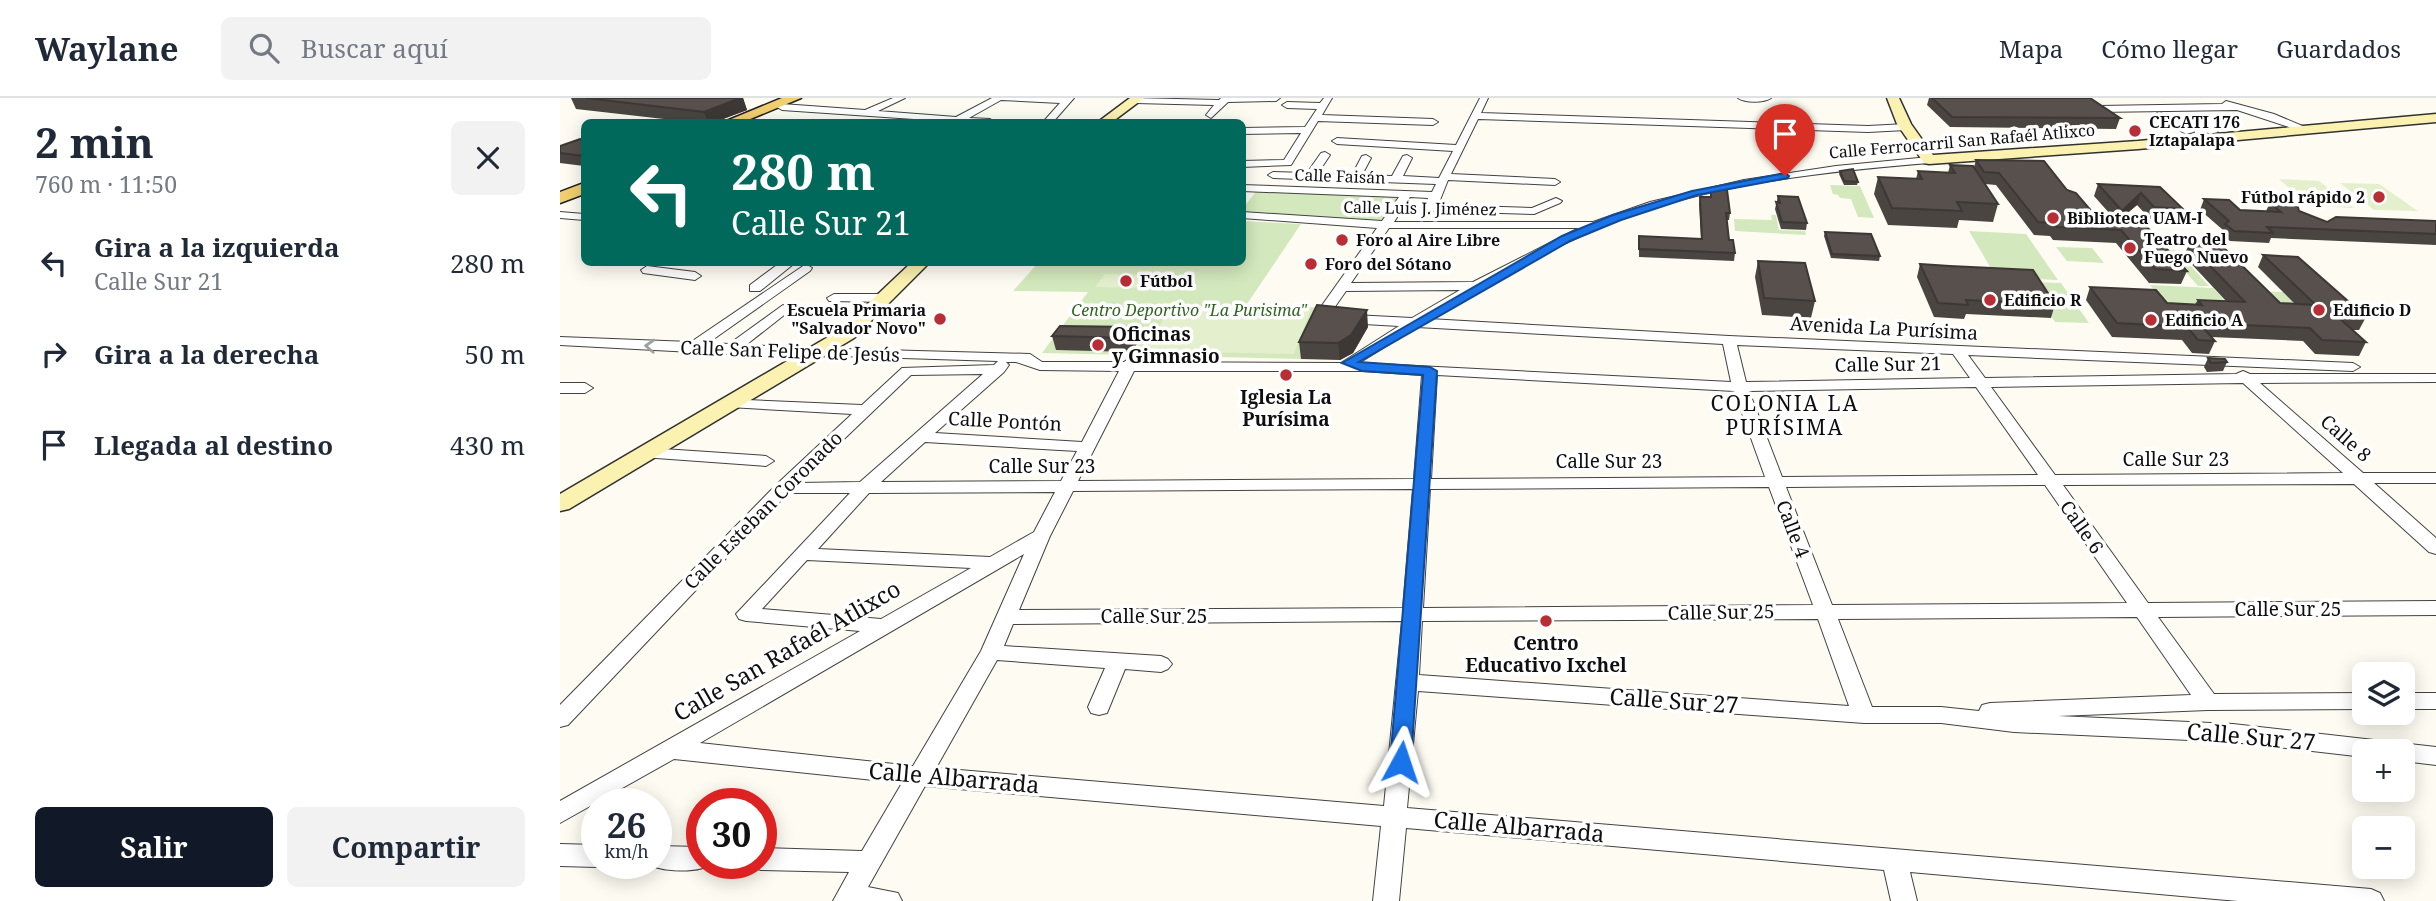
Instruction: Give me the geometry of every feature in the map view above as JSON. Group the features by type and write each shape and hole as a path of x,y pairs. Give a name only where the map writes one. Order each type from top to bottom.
{"main road":[{"path":"740,119 806,98"},
{"path":"1893,98 1905,125 1929,160"},
{"path":"1907,98 1916,113"},
{"path":"1108,119 1137,99"},
{"path":"752,119 788,103"},
{"name":"Calle Ferrocarril San Rafaél Atlixco","path":"1929,160 2436,116"},
{"path":"1939,145 1995,155"},
{"path":"560,190 581,181"},
{"path":"560,198 581,189"},
{"path":"560,505 858,326 918,266"},
{"path":"844,353 932,266"},
{"name":"Calle San Felipe de Jesús","path":"816,352 844,353"}],"street":[{"path":"859,119 901,98"},
{"path":"959,119 1000,98 1069,100"},
{"path":"1484,98 1431,205 1437,210 1534,211 1556,201"},
{"path":"1742,98 1767,98"},
{"path":"2202,98 2275,116 2307,128"},
{"path":"2246,98 2275,116"},
{"path":"1137,99 1168,103 1222,103"},
{"path":"1211,115 1225,99 1273,99"},
{"path":"1261,111 1273,99"},
{"path":"1051,119 1069,100"},
{"path":"1287,105 1325,102"},
{"path":"1246,190 1270,170 1287,163 1325,102"},
{"path":"788,103 915,119"},
{"path":"2098,109 2236,107"},
{"path":"1477,113 1558,111"},
{"path":"1477,113 1868,129 1905,125"},
{"path":"2159,115 2189,132"},
{"path":"1314,118 1418,126 1433,122"},
{"path":"2213,132 2197,123 2222,124"},
{"path":"1246,131 1306,130"},
{"path":"1342,145 1458,150"},
{"path":"1310,177 1325,155"},
{"path":"1336,191 1366,158"},
{"path":"1396,179 1407,158"},
{"name":"Calle Ferrocarril San Rafaél Atlixco","path":"1352,366 1415,323 1479,286 1566,238 1598,225 1662,203 1743,183 1821,170 1929,160"},
{"path":"1246,165 1310,177 1555,182"},
{"name":"Calle Faisán","path":"1246,191 1436,195"},
{"path":"1340,287 1407,194"},
{"path":"560,215 581,217"},
{"name":"Calle Luis J. Jiménez","path":"1246,215 1386,225 1598,225"},
{"path":"651,266 647,270 695,276"},
{"path":"755,288 785,266"},
{"path":"692,348 806,268"},
{"path":"1340,287 1479,286"},
{"name":"Avenida La Purísima","path":"1340,287 1325,311 1329,318 1729,340 2355,368 2415,379 2436,379"},
{"path":"834,298 887,298"},
{"path":"730,350 783,309"},
{"name":"Calle 4","path":"1729,340 1740,387 1864,715"},
{"name":"Calle San Felipe de Jesús","path":"560,341 816,352"},
{"name":"Calle 6","path":"1958,351 2048,481 2208,702"},
{"name":"Calle San Felipe de Jesús","path":"844,353 1040,366 1130,363 1352,366"},
{"path":"883,626 746,614 864,488 1009,362"},
{"name":"Calle Esteban Coronado","path":"560,719 783,488 907,371 1009,362"},
{"name":"Calle 8","path":"2227,362 2436,548"},
{"path":"889,901 847,899 921,776 990,652 1041,536 1130,363"},
{"name":"Calle Sur 21","path":"1352,366 1740,387 2248,378 2415,379"},
{"path":"1386,901 1408,682 1430,371"},
{"path":"560,388 585,388"},
{"path":"729,402 863,410"},
{"name":"Calle Pontón","path":"921,438 1086,447"},
{"path":"648,453 766,461"},
{"name":"Calle Sur 23","path":"783,488 2436,478"},
{"name":"Calle San Rafaél Atlixco","path":"560,813 989,563 1041,536"},
{"path":"803,554 989,563"},
{"name":"Calle Sur 25","path":"1007,617 2436,608"},
{"path":"990,652 1161,664"},
{"path":"1099,707 1118,661"},
{"name":"Calle Sur 27","path":"1408,682 1864,715 1941,715 2208,702 2352,701"},
{"path":"2415,701 2436,701"},
{"name":"Calle Sur 27","path":"1941,715 2014,723 2233,733 2352,746"},
{"name":"Calle Albarrada","path":"668,749 921,776 2371,901"},
{"path":"2415,753 2436,756"},
{"path":"560,855 581,856"},
{"path":"777,859 870,862"},
{"path":"1894,861 1903,901"}],"green space":[{"path":"2279,179 2319,181 2354,208 2309,206"},
{"name":"Fútbol rápido 2","path":"2340,183 2379,184 2418,211 2374,210"},
{"path":"1830,185 1860,186 1874,218 1858,217 1851,199 1833,194"},
{"path":"1259,188 1398,196 1383,222 1246,214 1246,204"},
{"path":"1771,215 1776,215 1779,230 1805,231 1806,235 1735,231 1734,219 1772,220"},
{"name":"Centro Deportivo \"La Purisima\"","path":"1246,221 1301,224 1247,304 1326,308 1301,359 1042,353 1088,292 1013,291 1035,266 1246,266"},
{"path":"1969,231 2026,234 2058,280 1996,277"},
{"path":"2056,247 2092,248 2104,263 2067,261"},
{"path":"2166,250 2230,253 2267,289 2248,288 2217,257 2182,256 2209,286 2198,286"},
{"name":"Fútbol","path":"1105,274 1157,275 1149,288 1095,287"},
{"path":"2030,282 2061,283 2089,323 2055,322"},
{"path":"2150,285 2213,288 2230,306 2251,291 2283,292 2321,330 2172,311"},
{"path":"1171,307 1311,309 1294,354 1145,351"}],"building":[{"path":"586,98 740,98 704,112"},
{"path":"1932,98 2090,98 2120,118 1952,117"},
{"path":"581,139 581,156 560,153 560,146"},
{"path":"1976,160 2044,161 2067,190 2076,193 2093,213 2136,215 2187,271 2155,269 2121,230 2057,227 2054,223 2038,222 1999,173 1984,172"},
{"path":"1950,165 1973,166 1998,204 1957,202 1962,211 1892,208 1878,177 1922,179 1918,171 1955,173"},
{"path":"1853,169 1858,182 1844,181 1840,171"},
{"path":"2098,184 2160,187 2183,209 2154,207 2141,193 2122,211"},
{"path":"1711,189 1727,190 1729,240 1733,240 1735,253 1639,249 1639,236 1702,239 1700,197 1711,197"},
{"path":"1778,196 1798,197 1807,223 1782,222 1776,202 1780,203"},
{"path":"2204,199 2229,200 2240,210 2281,212 2270,203 2297,204 2299,211 2327,222 2336,217 2436,221 2436,234 2267,227 2273,233 2234,231 2225,224 2229,221"},
{"path":"1825,232 1871,234 1880,256 1832,254"},
{"path":"2189,244 2221,245 2280,303 2316,305 2263,255 2298,257 2366,317 2337,316 2366,342 2322,340 2310,328 2199,323 2215,341 2198,340 2187,327 2117,323 2090,287 2156,290 2167,303 2202,305 2198,300 2245,302"},
{"path":"1758,261 1805,263 1815,301 1764,298"},
{"path":"1920,264 2033,270 2055,304 1966,300 1968,305 1938,303"},
{"path":"1317,305 1367,310 1351,335 1338,343 1299,342"},
{"path":"1060,326 1136,327 1129,338 1052,336"},
{"path":"2208,358 2225,359 2227,362 2211,363"}],"place":[{"name":"CECATI 176 Iztapalapa","path":"2135,131"},
{"name":"Fútbol rápido 2","path":"2379,197"},
{"name":"Biblioteca UAM-I","path":"2053,218"},
{"name":"Foro al Aire Libre","path":"1342,240"},
{"name":"Teatro del Fuego Nuevo","path":"2130,248"},
{"name":"Foro del Sótano","path":"1311,264"},
{"name":"Fútbol","path":"1126,281"},
{"name":"Edificio R","path":"1990,300"},
{"name":"Edificio D","path":"2319,310"},
{"name":"Escuela Primaria \"Salvador Novo\"","path":"940,319"},
{"name":"Edificio A","path":"2151,320"},
{"name":"Oficinas y Gimnasio","path":"1098,345"},
{"name":"Iglesia La Purísima","path":"1286,375"},
{"name":"Centro Educativo Ixchel","path":"1546,621"}],"district":[{"name":"COLONIA LA PURÍSIMA","path":"1785,416"}],"route":[{"path":"1401,762 1430,371 1362,367 1348,363 1566,238 1617,218 1696,193 1785,176"}]}
